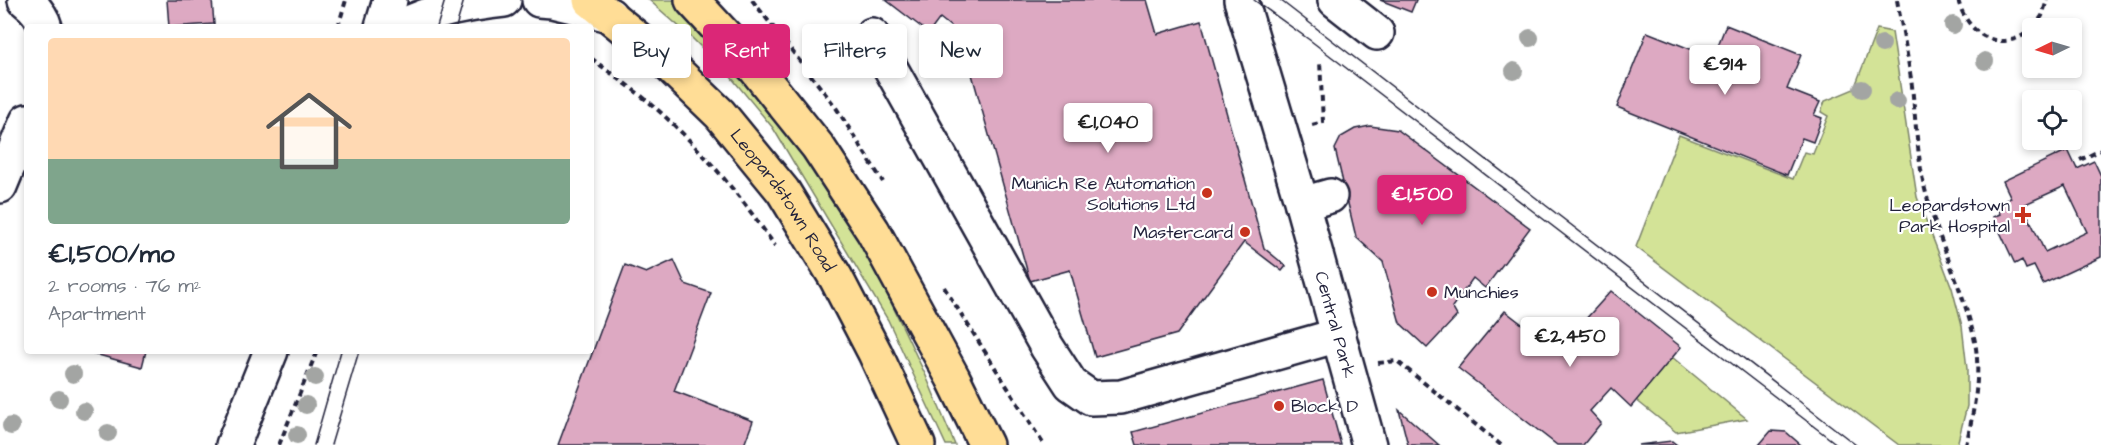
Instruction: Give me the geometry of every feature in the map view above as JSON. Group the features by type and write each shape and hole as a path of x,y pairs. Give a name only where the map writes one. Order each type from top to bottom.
{"highway":[{"path":"692,0 754,67 818,147 873,231 953,378 986,445"},
{"name":"Leopardstown Road","path":"600,7 665,61 720,114 783,191 836,278 875,353 918,445"}],"street":[{"path":"25,0 32,5 44,24"},
{"path":"383,24 390,0"},
{"path":"407,24 437,12 467,4 504,0"},
{"path":"538,0 600,7"},
{"name":"Central Park","path":"1241,0 1280,134 1316,200 1339,335 1369,445"},
{"path":"1335,0 1377,33"},
{"path":"896,78 1047,347 1071,384 1091,398 1121,397 1339,335"},
{"path":"0,186 24,128"},
{"path":"233,445 270,354"}],"path":[{"path":"339,24 346,0"},
{"path":"1897,0 1911,82 1922,175 1928,200 1961,292 1974,339 1977,376 1975,407 1966,445"},
{"path":"1959,0 1969,25 1979,33 2003,42 2022,35"},
{"path":"2041,18 2047,0"},
{"path":"594,60 649,102 703,154 748,207 779,252"},
{"path":"1280,134 1323,122 1320,61"},
{"path":"2080,160 2101,150"},
{"path":"279,445 316,354"},
{"path":"1349,371 1397,361 1501,445"}],"green space":[{"path":"649,0 675,0 703,31 703,49 691,37 691,24 676,24"},
{"path":"1877,29 1892,32 1917,197 1952,288 1962,326 1967,369 1967,406 1957,445 1899,445 1636,247 1679,135 1793,179 1804,152 1813,154 1828,116 1821,112 1825,101 1854,89"},
{"path":"732,78 745,78 759,94 856,229 926,376 955,445 946,445 888,320 773,128"},
{"path":"1672,357 1747,419 1676,432 1636,400"}],"building":[{"path":"167,0 212,0 214,24 169,24"},
{"path":"886,0 1147,0 1157,34 1201,21 1264,248 1286,266 1282,271 1244,242 1177,334 1095,357 1070,270 1030,281 973,78 1003,78 1003,24 947,24 940,18 936,24 919,25"},
{"path":"1380,0 1416,0 1411,12"},
{"path":"1726,25 1801,55 1787,89 1820,102 1814,115 1822,118 1813,142 1802,138 1787,175 1617,107 1647,32 1713,58"},
{"path":"1370,126 1398,130 1530,228 1485,288 1473,278 1452,307 1457,316 1427,348 1400,323 1383,262 1356,237 1335,149 1341,137 1355,129"},
{"path":"2068,150 2077,169 2094,161 2101,176 2101,257 2043,284 2034,266 2026,269 2022,260 2015,264 1993,217 2000,214 1996,205 2011,198 2003,181","holes":["2065,186 2087,232 2045,252 2023,205"]},
{"path":"674,260 685,284 711,293 674,391 753,421 744,445 558,445 592,354 594,354 594,348 625,265 646,273"},
{"path":"1611,291 1681,347 1631,407 1611,388 1590,411 1601,423 1583,445 1557,445 1458,368 1505,311 1557,351"},
{"path":"95,354 145,354 142,367"},
{"name":"Block D","path":"1323,380 1341,445 1137,445 1133,432"},
{"path":"1399,410 1439,445 1408,445"},
{"path":"1771,431 1786,432 1801,445 1759,445"},
{"path":"1672,441 1677,445 1638,445"}],"tram line":[{"path":"438,24 445,0"},
{"path":"457,24 464,0"},
{"path":"1254,0 1311,41 1838,445"},
{"path":"1280,0 1856,445"},
{"path":"314,445 340,354"},
{"path":"331,445 358,354"}],"place":[{"name":"Munich Re Automation Solutions Ltd","path":"1207,193"},
{"name":"Leopardstown Park Hospital","path":"2023,215"},
{"name":"Mastercard","path":"1245,232"},
{"name":"Munchies","path":"1432,292"},
{"name":"Block D","path":"1279,406"}]}
